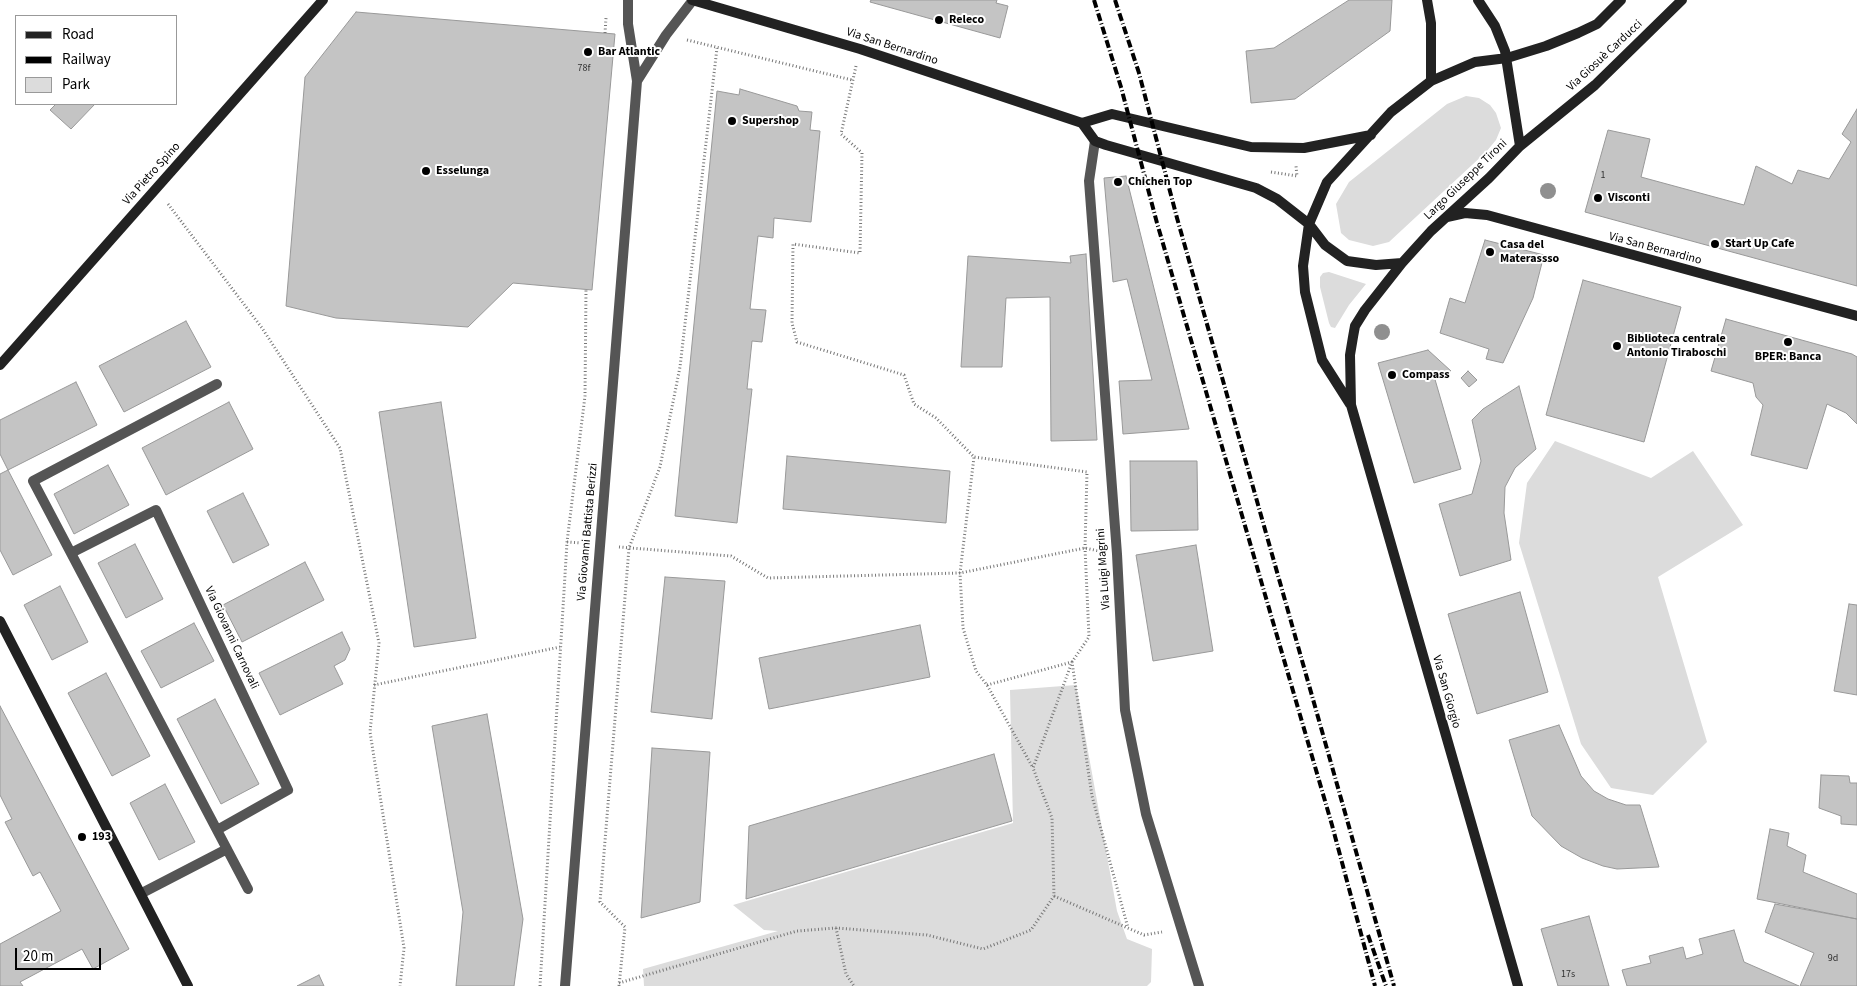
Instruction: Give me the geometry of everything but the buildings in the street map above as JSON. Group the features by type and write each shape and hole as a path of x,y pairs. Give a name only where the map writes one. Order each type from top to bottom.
{"main road":[{"name":"Via Pietro Spino","path":"0,365 324,0"},
{"name":"Via San Bernardino","path":"693,0 860,49 1082,123"},
{"path":"1427,0 1431,23 1431,81"},
{"name":"Largo Giuseppe Tironi","path":"1402,262 1520,146 1507,58 1495,26 1478,0"},
{"path":"1309,224 1327,182 1391,112 1431,81 1476,62 1507,58 1546,46 1597,24 1622,0"},
{"name":"Via Giosuè Carducci","path":"1520,146 1595,85 1682,0"},
{"path":"1371,135 1304,148 1251,147 1112,114 1082,123 1095,141 1242,182 1277,200 1309,224 1325,245 1347,261 1376,265 1402,262"},
{"name":"Via San Bernardino","path":"1446,217 1465,213 1487,215 1857,316"},
{"name":"Via San Giorgio","path":"1309,224 1303,266 1311,318 1322,360 1351,405"},
{"name":"Via San Giorgio","path":"1402,262 1355,326 1350,355 1351,405 1518,986"},
{"path":"0,621 142,893 188,986"}],"street":[{"name":"Via Giovanni Battista Berizzi","path":"565,986 637,81 628,24 628,0"},
{"name":"Via Giovanni Battista Berizzi","path":"637,81 666,35 693,0"},
{"name":"Via Luigi Magrini","path":"1095,141 1089,181 1116,554 1125,710 1146,814 1199,986"},
{"path":"217,384 32,481 248,889"},
{"name":"Via Giovanni Carnovali","path":"71,553 156,510 288,790 217,830"},
{"path":"142,893 227,849"}],"path":[{"path":"605,33 606,18 628,24"},
{"path":"666,35 852,80"},
{"path":"717,48 680,366 660,467 629,548 600,902 625,927 619,985 797,930 836,928 927,935 984,949 1031,930 1054,896 1052,818 1033,768 987,685 976,671 963,628 960,573 974,457"},
{"path":"860,49 841,134 862,153 860,253 793,244 792,323 797,342 904,375 914,404 936,418 974,457 1087,472 1085,548 1089,637 1072,662 1033,768"},
{"path":"156,188 262,328 340,448 379,643 370,732 404,948 400,986"},
{"path":"540,986 566,542 585,396 586,289"},
{"path":"566,542 731,556 768,578 960,573 1085,548 1116,554"},
{"path":"374,685 560,648"},
{"path":"987,685 1072,662"},
{"path":"1072,662 1092,796 1128,928"},
{"path":"1054,896 1144,935 1180,928"},
{"path":"836,928 846,974 854,986"}],"green space":[{"path":"1466,96 1479,98 1490,105 1496,113 1501,128 1496,140 1486,152 1389,242 1373,246 1349,240 1341,233 1336,204 1349,182 1447,104"},
{"path":"1329,272 1366,284 1349,305 1335,328 1331,327 1329,323 1320,287 1320,277 1323,273"},
{"path":"1555,441 1651,478 1693,451 1743,525 1658,577 1707,742 1653,795 1611,788 1581,744 1519,543 1527,483"},
{"path":"1076,685 1117,911 1127,939 1152,949 1151,982 1147,986 644,986 643,969 778,931 764,930 733,905 1013,823 1010,690"}],"railway":[{"path":"1094,0 1121,87 1157,223 1332,825 1375,986"},
{"path":"1115,0 1139,73 1177,218 1394,986"},
{"path":"1368,935 1386,986"}],"place":[{"name":"Releco","path":"939,20"},
{"name":"Bar Atlantic","path":"588,52"},
{"name":"Supershop","path":"732,121"},
{"name":"Esselunga","path":"426,171"},
{"name":"Chichen Top","path":"1118,182"},
{"name":"Visconti","path":"1598,198"},
{"name":"Start Up Cafe","path":"1715,244"},
{"name":"Casa del Materassso","path":"1490,252"},
{"name":"BPER: Banca","path":"1788,342"},
{"name":"Biblioteca centrale Antonio Tiraboschi","path":"1617,346"},
{"name":"Compass","path":"1392,375"},
{"name":"193","path":"82,837"}]}
